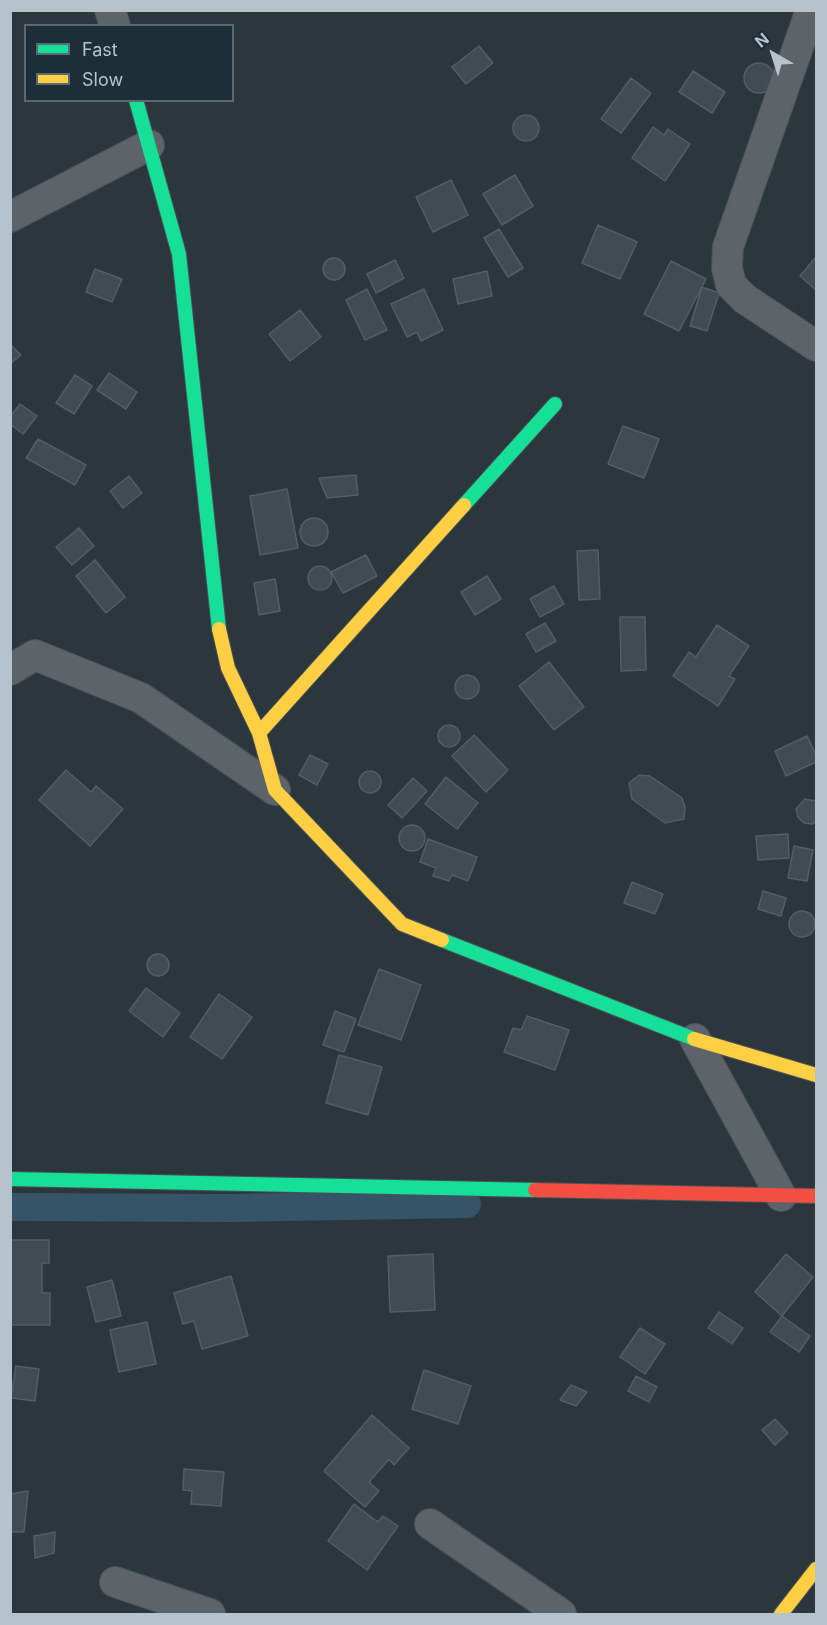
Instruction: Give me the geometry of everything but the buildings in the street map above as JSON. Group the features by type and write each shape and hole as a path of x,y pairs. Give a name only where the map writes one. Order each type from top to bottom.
{"street":[{"path":"811,10 728,247 727,268 731,285 745,299 816,346"},
{"path":"137,102 179,254 219,632 228,668 259,732 275,790"},
{"path":"10,217 149,145"},
{"path":"259,732 555,404"},
{"path":"19,656 141,698 275,790 402,924 695,1039 816,1075"},
{"path":"695,1039 781,1196"},
{"path":"10,1179 816,1196"},
{"path":"430,1524 561,1614"},
{"path":"781,1614 816,1569"},
{"path":"115,1582 210,1614"}],"waterway":[{"path":"10,1207 229,1208 467,1204"}],"traffic: fast":[{"path":"137,102 179,254 219,629"},
{"path":"464,505 555,404"},
{"path":"442,940 694,1039"},
{"path":"10,1179 535,1190"}],"traffic: slow":[{"path":"259,733 464,505"},
{"path":"219,629 228,668 259,733 275,790 402,924 442,940"},
{"path":"694,1039 816,1075"},
{"path":"781,1614 816,1569"}],"traffic: jam":[{"path":"535,1190 816,1196"}]}
